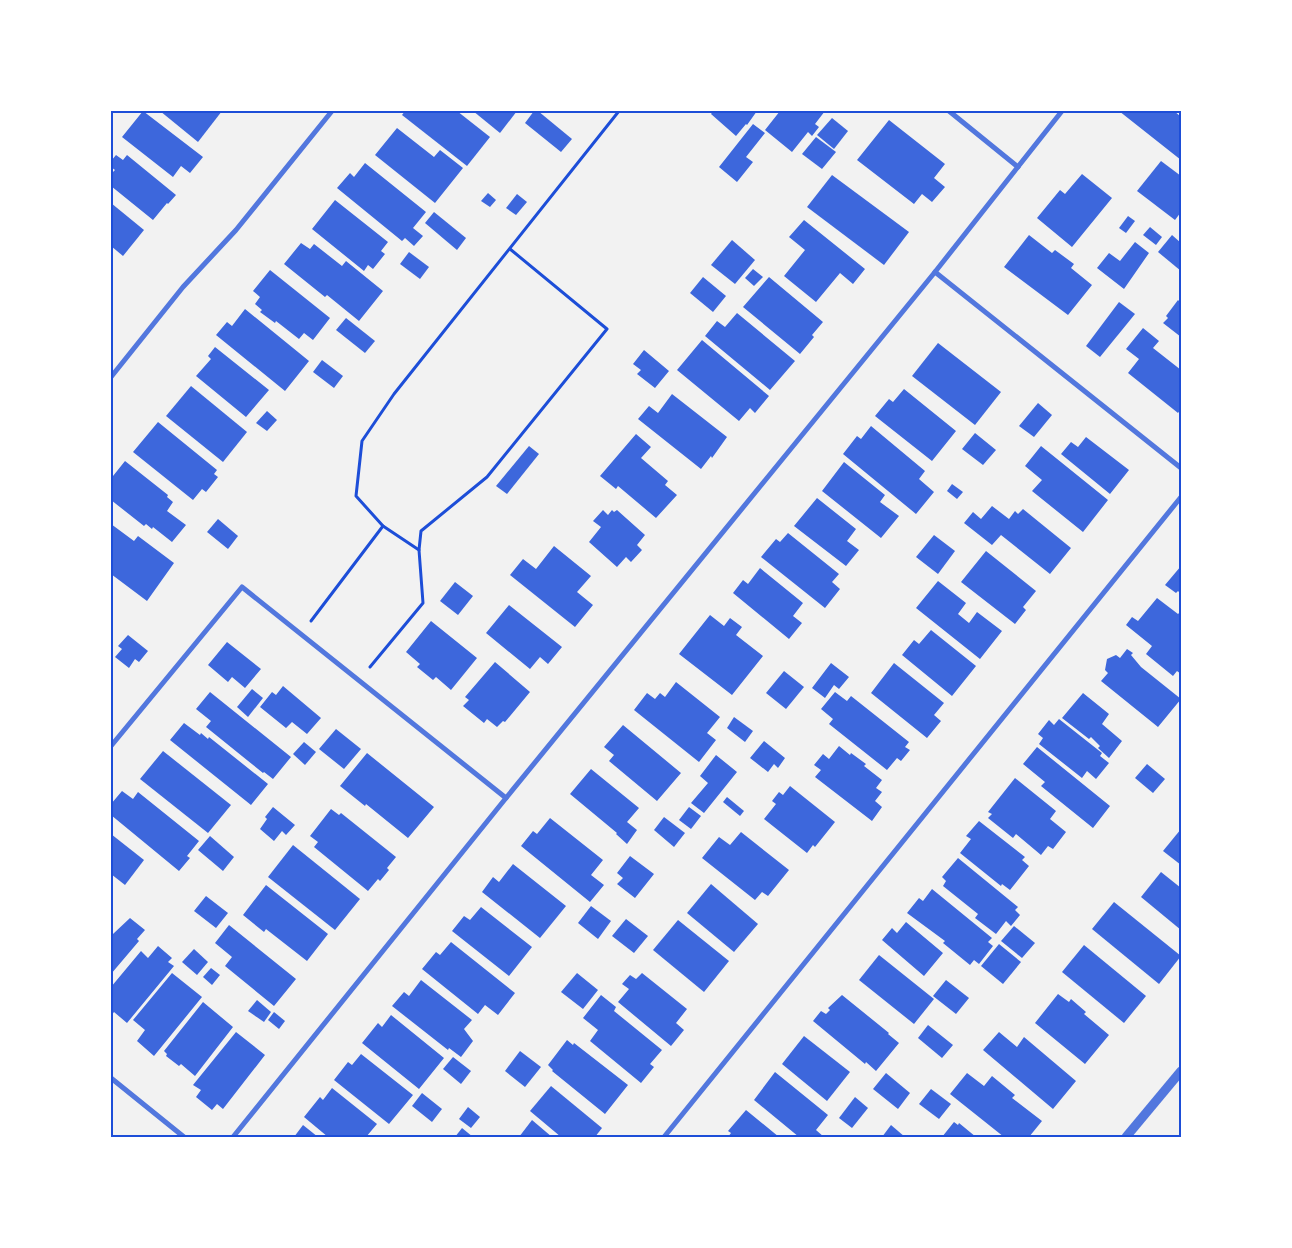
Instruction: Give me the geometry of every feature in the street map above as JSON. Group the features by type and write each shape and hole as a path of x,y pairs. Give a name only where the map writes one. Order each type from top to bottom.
{"street":[{"path":"111,378 183,287 236,230 332,111"},
{"path":"949,111 1018,167"},
{"path":"233,1137 506,798 936,272 1062,111"},
{"path":"936,272 1181,468"},
{"path":"664,1137 1181,497"},
{"path":"111,746 242,587 506,798"},
{"path":"1129,1136 1181,1071"},
{"path":"111,1078 184,1137"}],"path":[{"path":"419,550 383,526 356,496 362,441 394,394 619,111"},
{"path":"359,680 423,603 419,550 422,532 486,477 607,329 510,249"},
{"path":"301,633 383,526"}],"building":[{"path":"143,111 203,157 190,173 181,166 173,177 122,137"},
{"path":"160,111 222,111 198,142"},
{"path":"405,111 457,111 490,137 467,166 402,115"},
{"path":"473,111 517,111 500,133"},
{"path":"534,111 538,111 572,139 561,152 525,123"},
{"path":"713,111 757,111 736,136 711,114"},
{"path":"780,111 825,111 815,124 819,127 812,136 808,132 792,152 765,130"},
{"path":"1119,111 1174,111 1181,115 1181,160"},
{"path":"832,118 848,131 834,149 817,135"},
{"path":"889,120 945,164 934,178 945,187 932,202 922,194 914,204 857,160"},
{"path":"753,124 765,133 746,157 753,162 737,182 719,167"},
{"path":"397,128 434,157 440,150 463,168 435,203 375,155"},
{"path":"816,137 836,152 822,169 802,154"},
{"path":"116,155 123,160 127,155 176,195 153,220 111,186 111,174 115,170 111,167 111,161"},
{"path":"1161,161 1181,176 1181,212 1175,220 1137,191"},
{"path":"365,163 426,212 413,228 423,236 414,246 405,238 402,241 337,188 350,173 354,177"},
{"path":"1082,174 1112,198 1072,247 1037,218 1060,190 1065,194"},
{"path":"832,175 909,232 884,265 807,207"},
{"path":"488,193 496,200 490,207 481,201"},
{"path":"517,194 527,202 516,215 506,208"},
{"path":"335,200 388,242 381,251 385,254 373,269 368,265 364,271 312,229"},
{"path":"111,203 144,230 123,256 111,246"},
{"path":"434,212 466,238 457,250 425,223"},
{"path":"1128,216 1135,221 1126,233 1119,228"},
{"path":"804,220 865,269 853,284 840,273 816,302 784,276 805,250 789,237"},
{"path":"1150,227 1162,237 1156,245 1143,235"},
{"path":"1029,235 1052,253 1055,250 1074,264 1071,268 1092,285 1068,315 1004,267"},
{"path":"1172,235 1181,243 1181,271 1158,252"},
{"path":"732,240 755,260 735,284 711,265"},
{"path":"1135,242 1149,253 1124,289 1097,268 1109,253 1120,261"},
{"path":"301,243 310,249 314,244 342,266 346,261 383,291 359,321 284,264"},
{"path":"409,252 429,267 420,279 400,264"},
{"path":"753,269 763,277 754,286 745,278"},
{"path":"270,270 330,318 313,340 304,333 299,339 276,321 275,323 260,312 262,310 255,304 260,297 253,291"},
{"path":"703,277 726,296 713,312 690,293"},
{"path":"769,277 823,322 800,354 743,307"},
{"path":"1178,300 1181,303 1181,337 1163,323"},
{"path":"1119,302 1135,314 1100,357 1086,346"},
{"path":"245,309 309,361 285,391 216,335 227,322 232,326"},
{"path":"737,313 795,361 770,390 705,336 717,321 725,327"},
{"path":"346,318 375,341 365,353 336,330"},
{"path":"1143,328 1159,341 1153,348 1181,370 1181,409 1178,413 1128,373 1139,359 1126,349"},
{"path":"702,340 769,396 755,413 750,408 739,421 677,370"},
{"path":"938,343 1001,392 975,425 912,376"},
{"path":"215,347 269,390 246,417 196,376 211,359 208,356"},
{"path":"644,350 669,371 655,388 637,374 641,370 633,364"},
{"path":"322,360 343,376 334,388 313,372"},
{"path":"191,386 247,432 223,462 166,416"},
{"path":"904,389 956,431 932,461 875,416 889,399 893,402"},
{"path":"672,394 727,437 712,458 711,456 701,469 638,419 649,406 658,413"},
{"path":"1038,403 1052,415 1034,437 1019,426"},
{"path":"267,411 277,420 267,431 256,423"},
{"path":"158,422 217,470 214,474 218,477 206,492 202,489 193,500 133,452"},
{"path":"871,426 925,471 919,479 934,492 916,514 843,454 857,436 861,439"},
{"path":"975,433 996,450 983,465 962,449"},
{"path":"636,434 651,447 641,458 668,481 665,485 677,495 656,518 618,486 616,489 600,476"},
{"path":"1086,437 1129,470 1110,494 1061,454 1071,442 1078,447"},
{"path":"529,446 539,454 507,494 496,486"},
{"path":"1041,446 1108,500 1083,532 1032,491 1042,480 1025,466"},
{"path":"125,461 168,495 167,497 173,502 167,511 186,525 172,542 153,527 152,529 146,524 144,526 111,500 111,475 113,476"},
{"path":"844,462 885,495 880,502 899,516 881,538 822,491"},
{"path":"952,484 963,492 957,499 947,491"},
{"path":"817,498 856,529 847,541 859,550 846,566 794,526"},
{"path":"992,506 1009,519 1015,511 1018,514 1023,509 1071,548 1050,574 1001,535 992,545 964,523 973,512 981,519"},
{"path":"603,510 608,515 612,510 614,512 617,510 645,535 637,545 642,550 631,562 626,557 617,567 589,542 601,527 593,521"},
{"path":"218,519 238,536 228,549 207,532"},
{"path":"111,524 134,541 138,536 174,563 147,601 111,574"},
{"path":"788,533 839,574 832,582 840,589 825,608 761,557 776,539 780,542"},
{"path":"934,535 955,551 938,574 916,557"},
{"path":"554,546 591,576 577,592 593,605 575,627 510,575 523,559 536,569"},
{"path":"986,551 1036,591 1023,607 1026,610 1015,624 961,582"},
{"path":"1181,566 1181,594 1178,591 1176,593 1165,585"},
{"path":"760,568 803,603 793,616 802,623 789,639 733,593 743,580 748,584"},
{"path":"938,581 966,603 958,614 969,623 977,612 1002,631 980,659 916,608"},
{"path":"455,582 473,596 458,615 440,601"},
{"path":"1157,598 1178,614 1181,611 1181,674 1177,671 1173,676 1146,654 1152,646 1126,625 1132,617 1138,621"},
{"path":"509,605 562,647 548,664 540,657 530,669 486,633"},
{"path":"710,615 724,626 730,618 742,627 736,635 763,656 732,695 679,654"},
{"path":"431,621 477,658 451,690 436,677 433,680 417,667 420,664 406,652"},
{"path":"931,630 976,666 952,696 902,655 914,640 919,644"},
{"path":"128,635 148,651 139,662 135,659 129,668 115,657 122,649 118,646"},
{"path":"227,642 261,669 245,688 232,677 228,682 208,665"},
{"path":"1127,649 1133,653 1131,655 1141,667 1181,699 1158,727 1101,681 1108,673 1105,670 1107,659 1116,655 1120,658"},
{"path":"495,662 530,692 505,722 503,721 497,727 487,719 484,723 463,706 469,700 465,697"},
{"path":"831,663 849,677 839,689 834,685 825,698 812,688"},
{"path":"894,663 944,703 934,715 941,721 927,738 871,693"},
{"path":"784,671 804,687 786,709 766,693"},
{"path":"676,682 720,717 707,733 716,740 699,762 634,710 647,693 655,699 660,693 665,697"},
{"path":"283,686 321,718 307,734 292,722 286,728 260,707 272,692 276,695"},
{"path":"252,689 263,698 248,717 237,707"},
{"path":"210,692 291,757 273,779 206,727 211,721 196,709"},
{"path":"835,692 847,701 851,696 909,742 905,747 910,750 901,761 897,758 887,770 829,724 833,719 821,709"},
{"path":"1083,693 1109,714 1102,724 1122,741 1109,758 1098,748 1100,746 1091,737 1089,739 1062,718"},
{"path":"734,717 753,731 745,742 727,728"},
{"path":"1059,719 1102,753 1100,756 1109,763 1096,779 1087,771 1082,778 1039,744 1043,738 1038,734 1049,720 1054,725"},
{"path":"184,723 200,735 201,733 208,739 209,737 268,784 251,805 170,740"},
{"path":"623,725 681,773 657,801 609,761 614,755 604,747"},
{"path":"336,729 361,749 344,769 319,749"},
{"path":"764,741 785,758 778,768 774,764 768,772 750,758"},
{"path":"304,742 316,752 305,765 293,754"},
{"path":"839,746 866,764 864,766 882,780 876,788 882,792 875,801 882,807 872,821 815,777 821,770 814,765 823,754 829,759"},
{"path":"1037,747 1110,806 1093,828 1041,786 1045,782 1023,764"},
{"path":"163,751 231,805 208,833 140,779"},
{"path":"367,753 434,807 408,838 340,786"},
{"path":"716,755 737,772 704,813 691,803 708,783 700,776"},
{"path":"1147,764 1165,779 1153,793 1135,778"},
{"path":"591,769 639,808 627,822 637,830 627,844 617,833 570,794"},
{"path":"1015,778 1056,811 1050,819 1066,832 1053,849 1048,846 1041,855 1016,834 1013,838 988,818 992,814 988,812"},
{"path":"790,786 835,822 815,847 813,845 807,853 764,819 776,804 772,801 779,792 783,795"},
{"path":"122,791 133,799 138,792 199,841 187,856 190,858 179,871 111,815 111,804"},
{"path":"727,797 744,811 740,816 723,802"},
{"path":"273,807 295,825 286,835 282,831 274,841 260,829 267,819 265,817"},
{"path":"689,807 701,816 691,829 679,820"},
{"path":"331,809 339,815 341,813 396,857 380,881 378,879 368,891 314,847 318,842 310,836"},
{"path":"664,817 685,833 674,847 654,830"},
{"path":"550,818 603,860 591,875 604,885 590,902 521,846 533,831 537,834"},
{"path":"979,821 1025,857 1022,860 1029,866 1010,890 1002,884 1001,886 960,853 971,839 966,836"},
{"path":"1181,829 1181,865 1163,851"},
{"path":"741,832 789,870 768,896 762,892 755,900 702,858 719,837 730,845"},
{"path":"111,834 144,860 125,885 111,874"},
{"path":"210,836 234,857 223,871 198,850"},
{"path":"293,845 360,899 335,930 268,877"},
{"path":"630,856 654,874 635,898 617,884 623,878 617,873"},
{"path":"958,858 1018,907 1015,910 1020,915 1011,926 1006,921 996,934 975,918 978,914 943,886 946,881 942,877"},
{"path":"513,864 566,906 540,938 482,892 493,877 499,882"},
{"path":"1161,872 1181,888 1181,930 1141,897"},
{"path":"711,884 758,924 734,952 687,913"},
{"path":"266,885 328,934 307,961 266,929 264,932 243,915"},
{"path":"932,889 992,938 988,942 993,946 979,964 974,960 970,965 943,943 945,941 907,913 919,898 923,901"},
{"path":"206,896 228,913 216,928 194,911"},
{"path":"1114,902 1181,956 1159,984 1092,929"},
{"path":"591,906 611,921 598,939 578,923"},
{"path":"481,907 532,947 509,976 452,931 464,916 470,920"},
{"path":"130,918 145,930 137,939 139,941 111,974 111,933 113,934"},
{"path":"626,919 648,936 634,953 612,936"},
{"path":"678,920 729,961 704,992 653,950"},
{"path":"906,922 943,953 924,976 882,940 892,928 897,933"},
{"path":"229,925 296,979 274,1006 225,966 232,957 215,943"},
{"path":"1014,926 1035,943 1022,958 1001,941"},
{"path":"451,942 515,993 498,1015 485,1005 478,1014 422,969 436,952 440,955"},
{"path":"999,944 1021,962 1003,984 981,966"},
{"path":"1084,945 1146,996 1124,1023 1062,972"},
{"path":"158,946 172,958 168,962 174,966 127,1023 114,1012 111,1016 111,987 141,951 148,958"},
{"path":"194,949 208,962 197,975 182,962"},
{"path":"879,955 934,999 914,1024 859,980"},
{"path":"211,968 220,975 212,985 203,977"},
{"path":"172,973 202,997 154,1056 137,1041 145,1030 133,1020"},
{"path":"577,973 598,990 583,1009 561,992"},
{"path":"642,973 687,1009 676,1023 684,1030 671,1046 618,1002 629,989 622,984 630,975 636,979"},
{"path":"421,980 472,1020 464,1029 473,1041 461,1057 449,1048 448,1050 392,1006 404,992 409,996"},
{"path":"946,980 969,998 956,1014 933,996"},
{"path":"1058,994 1069,1002 1071,999 1086,1012 1084,1014 1109,1035 1085,1064 1035,1023"},
{"path":"601,995 616,1007 614,1011 662,1050 650,1064 654,1067 641,1083 590,1041 598,1030 583,1018"},
{"path":"842,995 899,1043 876,1071 813,1021 821,1011 826,1014 830,1010 828,1008"},
{"path":"257,1000 271,1012 264,1022 248,1011"},
{"path":"203,1002 233,1027 195,1076 181,1064 179,1066 166,1056 167,1054 164,1051"},
{"path":"274,1012 285,1021 279,1029 268,1020"},
{"path":"391,1015 444,1058 419,1089 362,1043 378,1023 382,1027"},
{"path":"928,1025 953,1045 942,1058 918,1038"},
{"path":"236,1032 265,1055 223,1109 217,1104 212,1110 196,1097 201,1090 193,1085"},
{"path":"999,1032 1017,1047 1024,1037 1076,1081 1053,1109 983,1050"},
{"path":"804,1036 850,1072 827,1101 782,1064"},
{"path":"567,1040 573,1045 574,1043 628,1085 605,1114 552,1071 548,1065"},
{"path":"520,1051 541,1067 525,1087 505,1071"},
{"path":"361,1054 413,1095 389,1124 334,1080 348,1062 352,1065"},
{"path":"453,1057 471,1071 461,1084 443,1069"},
{"path":"775,1072 828,1115 816,1130 824,1137 799,1137 754,1100"},
{"path":"886,1073 910,1093 898,1109 873,1089"},
{"path":"967,1073 984,1086 992,1076 1015,1095 1012,1098 1042,1121 1029,1137 1004,1137 950,1094"},
{"path":"551,1086 602,1128 595,1137 561,1137 530,1111"},
{"path":"332,1088 377,1124 366,1137 328,1137 304,1117 320,1097 323,1100"},
{"path":"931,1089 951,1104 939,1119 919,1104"},
{"path":"422,1093 442,1109 432,1122 412,1106"},
{"path":"855,1097 868,1108 852,1128 839,1118"},
{"path":"468,1107 480,1117 471,1128 459,1119"},
{"path":"746,1110 779,1137 728,1137 731,1133 728,1131"},
{"path":"532,1120 552,1137 519,1137"},
{"path":"954,1122 958,1125 959,1123 976,1137 942,1137"},
{"path":"303,1125 318,1137 294,1137"},
{"path":"891,1125 905,1137 882,1137"},
{"path":"462,1128 473,1137 455,1137"}]}
